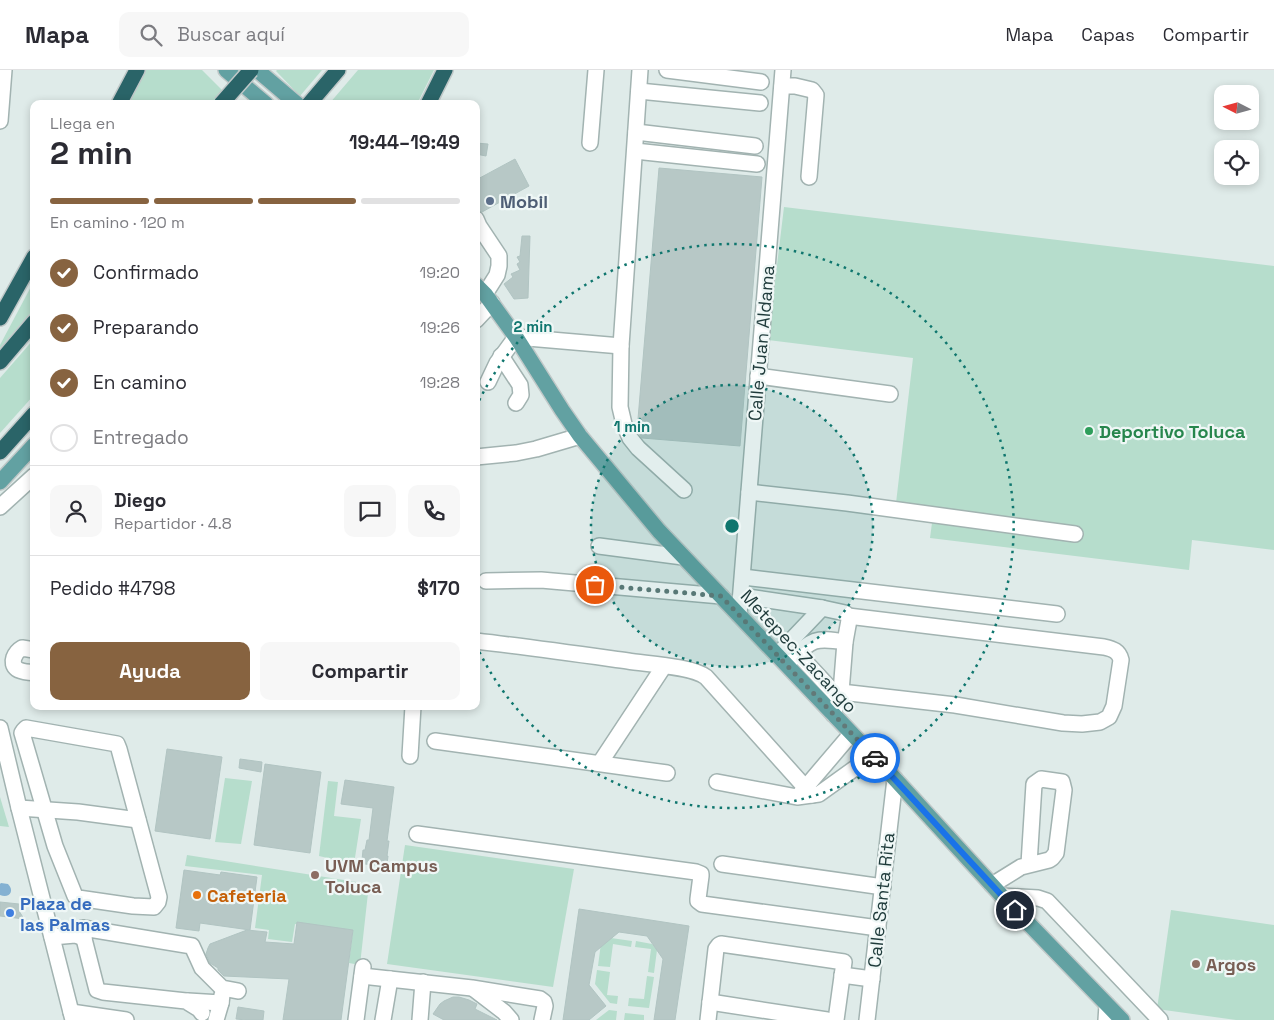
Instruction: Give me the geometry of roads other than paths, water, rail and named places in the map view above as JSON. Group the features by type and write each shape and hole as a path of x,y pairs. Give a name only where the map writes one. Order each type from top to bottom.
{"highway":[{"path":"121,100 137,70"},
{"path":"225,100 251,70"},
{"path":"430,100 445,70"},
{"path":"312,100 337,71"},
{"path":"0,318 30,264"},
{"path":"0,362 30,327"},
{"path":"0,452 30,418"},
{"path":"21,428 30,422"}],"main road":[{"path":"128,88 130,70"},
{"path":"226,70 261,100"},
{"path":"258,70 292,100"},
{"name":"Metepec-Zacango","path":"481,290 516,337 580,436 658,531 895,779 1106,1013 1122,1020"},
{"path":"0,482 30,450"}],"street":[{"path":"0,121 4,70"},
{"path":"590,143 596,70"},
{"path":"640,70 621,346 620,407 630,438 638,448 684,490"},
{"path":"667,70 761,82"},
{"name":"Calle Juan Aldama","path":"740,615 783,70"},
{"path":"782,86 795,86 812,90 816,95 809,176"},
{"path":"639,91 760,103"},
{"path":"636,132 755,146"},
{"path":"635,151 757,164"},
{"path":"480,228 499,256 497,275 481,290"},
{"path":"488,382 501,356 516,337 621,346"},
{"path":"501,356 520,386 521,395 516,403"},
{"path":"758,376 890,394"},
{"path":"480,457 536,449 580,436"},
{"path":"0,507 30,480"},
{"path":"749,492 847,502 1075,534"},
{"path":"599,546 684,557"},
{"path":"742,577 1057,614"},
{"path":"486,581 541,580 721,596"},
{"path":"741,596 822,608 845,613 848,616 1104,647 1117,652 1121,660 1114,706 1109,716 1100,722 1082,724 1063,723 955,705 840,695 793,648"},
{"path":"782,660 822,608"},
{"path":"833,714 840,695 848,616"},
{"path":"793,648 816,641 831,640 845,642"},
{"path":"480,642 696,671 706,677 805,793"},
{"path":"30,649 22,648 15,654 14,658 14,666 19,670 30,672"},
{"path":"600,763 664,666"},
{"path":"410,756 413,710"},
{"path":"0,728 72,1016 126,1020"},
{"path":"26,728 117,744 159,897 157,905 152,907 133,906 75,896 55,846 44,810 22,733 26,728"},
{"path":"805,793 823,766 851,734"},
{"path":"435,741 668,773"},
{"path":"717,782 819,794 872,756"},
{"path":"823,766 839,780"},
{"name":"Calle Santa Rita","path":"867,1020 895,779"},
{"path":"992,885 1021,867 1048,860 1056,853 1064,790 1062,782 1041,779 1034,784 1029,864"},
{"path":"19,808 138,820"},
{"path":"417,834 699,872 701,876 698,901 702,904 878,928"},
{"path":"722,864 883,887"},
{"path":"1002,896 1038,898 1047,901 1160,1020"},
{"path":"216,1020 222,996 202,968 192,946 83,928 82,931 96,990 188,1001 222,996 238,991"},
{"path":"52,937 75,935 84,938"},
{"path":"708,1020 716,949 721,944 844,962 836,1020"},
{"path":"356,1020 362,971 390,979 472,988 542,1000 545,1006 542,1020"},
{"path":"842,975 872,979"},
{"path":"383,1020 390,979"},
{"path":"420,1020 423,982"},
{"path":"472,988 512,1020 531,998"},
{"path":"188,1001 200,1008 202,1013"},
{"path":"710,1002 827,1020"}],"water":[{"path":"1,883 8,884 11,889 10,894 6,896 0,895"}],"place":[{"name":"Mobil","path":"490,201"},
{"name":"Deportivo Toluca","path":"1089,431"},
{"name":"UVM Campus Toluca","path":"315,875"},
{"name":"Cafeteria","path":"197,895"},
{"name":"Plaza de las Palmas","path":"10,913"},
{"name":"Argos","path":"1196,964"}]}
